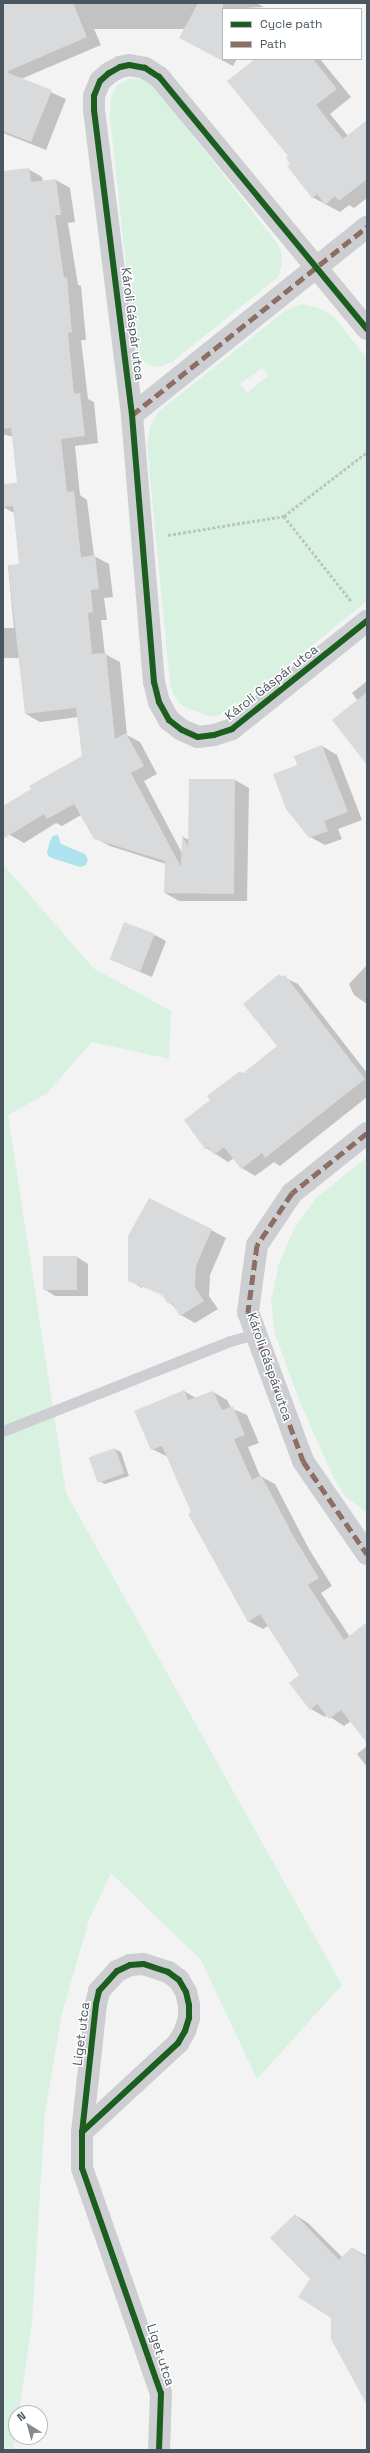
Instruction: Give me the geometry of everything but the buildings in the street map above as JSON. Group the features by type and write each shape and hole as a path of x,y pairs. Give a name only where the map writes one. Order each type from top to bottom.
{"street":[{"name":"Károli Gáspár utca","path":"367,329 159,77 145,68 130,65 120,67 109,73 100,81 94,96 94,110 132,415 141,539 154,682 159,702 169,720 182,730 198,737 214,736 232,729 367,622"},
{"name":"Károli Gáspár utca","path":"132,415 367,227"},
{"name":"Károli Gáspár utca","path":"367,1133 292,1193 257,1245 248,1312 303,1461 367,1554"},
{"name":"Liget utca","path":"82,2132 178,2043 185,2031 189,2018 189,2005 186,1992 179,1980 168,1972 143,1964 130,1966 117,1971 99,1991 96,2004 82,2132 82,2168 148,2351 161,2394 159,2450"}],"lane":[{"path":"3,1431 230,1341 256,1334"}],"path":[{"path":"141,539 284,516 367,452"},
{"path":"284,516 367,622"}],"green space":[{"path":"128,79 141,79 154,87 277,243 281,252 282,264 278,277 172,362 159,367 149,365 139,358 135,350 110,117 111,97 116,86"},
{"path":"301,304 319,308 333,316 367,358 367,601 229,712 211,717 182,706 173,694 170,683 147,446 150,427 158,412 286,310","holes":["262,368 268,376 247,393 240,384"]},
{"path":"3,864 93,968 171,1011 169,1059 92,1042 46,1094 8,1115 66,1493 342,1985 257,2079 201,1960 111,1873 89,1920 62,2013 45,2112 32,2322 20,2405 8,2405 8,2445 14,2445 14,2450 3,2450"},
{"path":"367,1157 367,1513 345,1496 332,1474 299,1400 275,1334 271,1302 279,1263 294,1229 315,1199"}],"water":[{"path":"58,835 61,844 85,854 88,860 86,865 80,867 49,857 47,852 50,841 53,836"}],"marked path":[{"path":"132,415 367,227"},
{"path":"367,1133 292,1193 257,1245 248,1312 303,1461 367,1554"}],"cycle path":[{"path":"367,329 159,77 145,68 129,65 120,67 109,73 100,81 94,96 94,110 132,415 154,682 159,702 169,720 182,730 198,737 214,735 232,729 367,621"},
{"path":"82,2132 178,2043 185,2031 189,2018 189,2005 186,1992 179,1980 168,1972 143,1964 130,1965 117,1971 99,1991 96,2004 82,2132 82,2168 161,2393 159,2450"}]}
